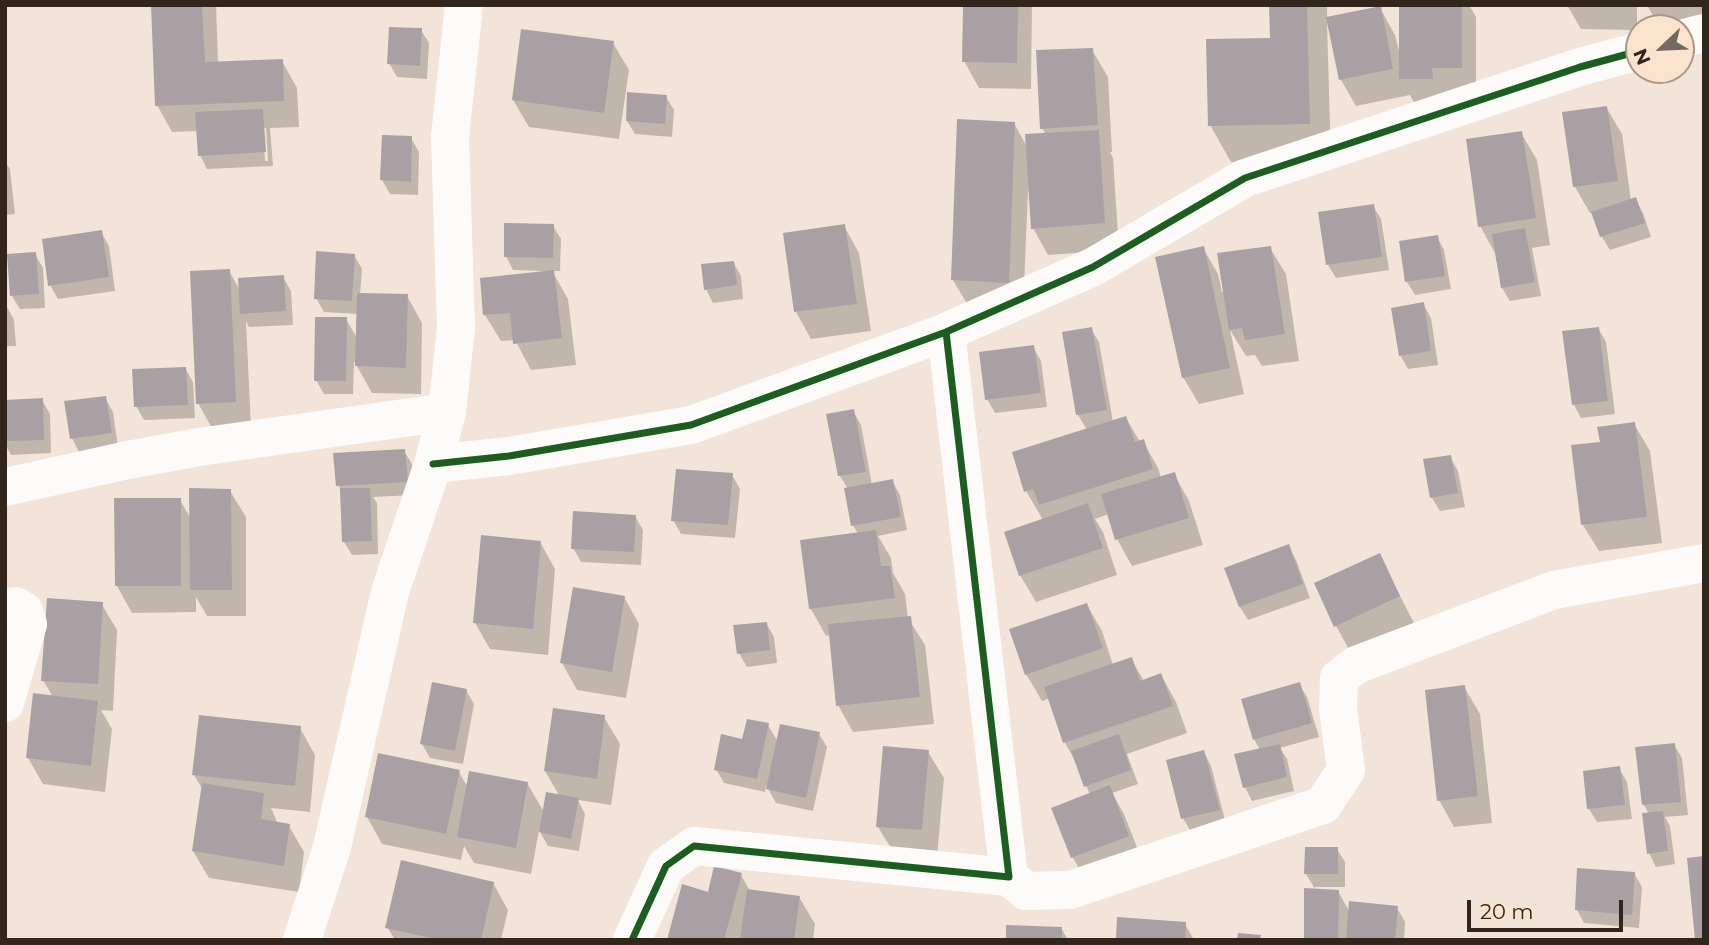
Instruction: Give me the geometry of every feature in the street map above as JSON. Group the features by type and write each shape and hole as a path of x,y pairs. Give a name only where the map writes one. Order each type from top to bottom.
{"street":[{"path":"302,940 332,848 390,592 433,464 447,412 456,327 450,137 464,5"},
{"path":"433,464 509,456 691,425 946,332 1093,267 1245,178 1580,67 1625,55"},
{"path":"946,332 1009,877"},
{"path":"5,487 199,447 447,412"},
{"path":"632,940 666,866 694,846 1009,877 1026,891 1070,890 1323,805 1346,770 1338,709 1339,678 1356,665 1554,590 1704,564"},
{"path":"5,608 16,606 24,611 28,624 5,703"}],"building":[{"path":"151,5 202,5 205,62 283,59 284,101 155,106"},
{"path":"963,5 1018,5 1017,63 962,62"},
{"path":"1269,5 1307,5 1310,124 1208,126 1206,39 1270,38"},
{"path":"1399,5 1462,5 1462,68 1432,68 1433,79 1399,79"},
{"path":"1381,6 1393,69 1339,80 1326,17"},
{"path":"389,27 422,28 420,66 387,64"},
{"path":"521,29 614,41 604,113 512,100"},
{"path":"1093,48 1098,125 1040,129 1036,50"},
{"path":"627,92 667,95 665,124 626,121"},
{"path":"1607,106 1618,181 1573,187 1562,112"},
{"path":"263,109 266,152 198,156 195,112"},
{"path":"957,119 1015,122 1009,283 951,280"},
{"path":"1099,130 1105,223 1031,229 1025,134"},
{"path":"1522,131 1536,218 1478,227 1466,139"},
{"path":"382,135 412,136 411,182 380,180"},
{"path":"1636,197 1645,223 1600,237 1591,212"},
{"path":"1374,204 1382,257 1326,265 1318,212"},
{"path":"504,223 554,224 553,258 504,257"},
{"path":"845,224 857,304 794,312 783,233"},
{"path":"1525,228 1535,282 1501,288 1492,234"},
{"path":"102,230 109,277 48,286 42,239"},
{"path":"1438,235 1445,276 1405,282 1399,241"},
{"path":"1204,246 1230,368 1182,378 1155,257"},
{"path":"1271,246 1285,334 1245,340 1242,328 1229,330 1217,253"},
{"path":"316,251 355,254 352,301 314,299"},
{"path":"36,252 39,294 10,296 7,254"},
{"path":"734,261 737,285 704,290 701,264"},
{"path":"230,269 236,402 196,404 190,271"},
{"path":"554,270 562,338 513,344 510,313 483,315 480,278"},
{"path":"284,275 286,311 240,314 238,278"},
{"path":"357,293 408,294 406,368 355,366"},
{"path":"1424,302 1431,351 1399,356 1391,308"},
{"path":"315,317 347,317 346,381 314,381"},
{"path":"1092,327 1107,410 1076,415 1062,332"},
{"path":"1599,327 1608,401 1572,405 1562,331"},
{"path":"1034,345 1041,393 985,400 979,352"},
{"path":"186,367 188,405 134,407 132,369"},
{"path":"106,396 112,433 70,439 64,401"},
{"path":"43,398 44,440 5,441 5,400"},
{"path":"854,409 866,472 838,476 826,414"},
{"path":"1126,416 1135,442 1144,439 1153,469 1039,505 1033,489 1024,492 1012,452"},
{"path":"1635,422 1647,517 1581,525 1571,445 1600,442 1597,427"},
{"path":"405,449 408,482 336,486 333,453"},
{"path":"1451,455 1458,493 1430,498 1423,459"},
{"path":"676,469 733,473 728,525 671,521"},
{"path":"1175,472 1189,518 1115,540 1101,494"},
{"path":"893,479 901,517 851,526 844,488"},
{"path":"189,488 231,489 232,590 190,590"},
{"path":"340,488 370,488 372,541 342,542"},
{"path":"114,498 181,498 181,586 115,586"},
{"path":"1088,503 1103,548 1019,576 1004,532"},
{"path":"573,511 636,515 634,552 571,549"},
{"path":"876,530 881,566 890,566 895,598 809,609 800,540"},
{"path":"481,535 541,541 533,629 473,623"},
{"path":"1289,544 1303,584 1239,607 1224,568"},
{"path":"1380,553 1400,596 1334,627 1314,583"},
{"path":"573,587 625,596 612,672 560,663"},
{"path":"47,598 103,602 98,684 41,681"},
{"path":"1087,603 1103,648 1025,675 1009,629"},
{"path":"911,616 920,697 836,706 828,624"},
{"path":"767,622 770,650 737,654 733,625"},
{"path":"1132,657 1140,681 1161,673 1173,706 1063,743 1044,687"},
{"path":"432,682 467,689 455,751 420,744"},
{"path":"1300,682 1312,723 1253,740 1241,699"},
{"path":"1465,685 1478,796 1437,801 1425,690"},
{"path":"33,693 98,701 91,766 26,758"},
{"path":"553,708 605,715 597,779 544,771"},
{"path":"199,715 301,726 295,786 192,775"},
{"path":"747,719 769,723 757,779 714,770 721,734 742,739"},
{"path":"780,724 820,732 806,798 766,789"},
{"path":"1119,734 1131,770 1084,787 1071,751"},
{"path":"1675,743 1681,802 1642,805 1635,747"},
{"path":"1280,744 1287,777 1243,788 1234,754"},
{"path":"883,746 929,750 922,830 876,827"},
{"path":"1204,750 1220,810 1181,819 1166,760"},
{"path":"378,753 460,770 446,834 365,817"},
{"path":"1620,766 1625,805 1587,809 1583,771"},
{"path":"469,771 528,782 516,848 457,837"},
{"path":"202,783 264,793 261,819 290,824 284,866 192,851"},
{"path":"1110,785 1129,836 1071,858 1051,808"},
{"path":"546,792 579,798 571,839 539,832"},
{"path":"1663,811 1668,851 1647,854 1642,813"},
{"path":"1305,847 1338,847 1338,874 1304,874"},
{"path":"1704,856 1704,940 1695,940 1687,858"},
{"path":"401,860 494,882 481,940 440,940 385,928"},
{"path":"714,866 742,873 724,940 667,940 682,884 708,892"},
{"path":"1577,868 1635,872 1632,915 1575,910"},
{"path":"1304,888 1339,890 1338,940 1304,940"},
{"path":"747,889 800,896 794,940 740,940"},
{"path":"1349,901 1398,906 1395,940 1346,938"},
{"path":"1117,917 1186,922 1185,940 1116,940"},
{"path":"1006,925 1062,927 1062,940 1006,940"},
{"path":"1238,933 1261,935 1260,940 1237,940"}],"cycle path":[{"path":"433,464 509,456 691,425 946,332 1093,267 1245,178 1580,67 1625,55"},
{"path":"632,940 666,866 694,846 1009,877 946,332"}]}
